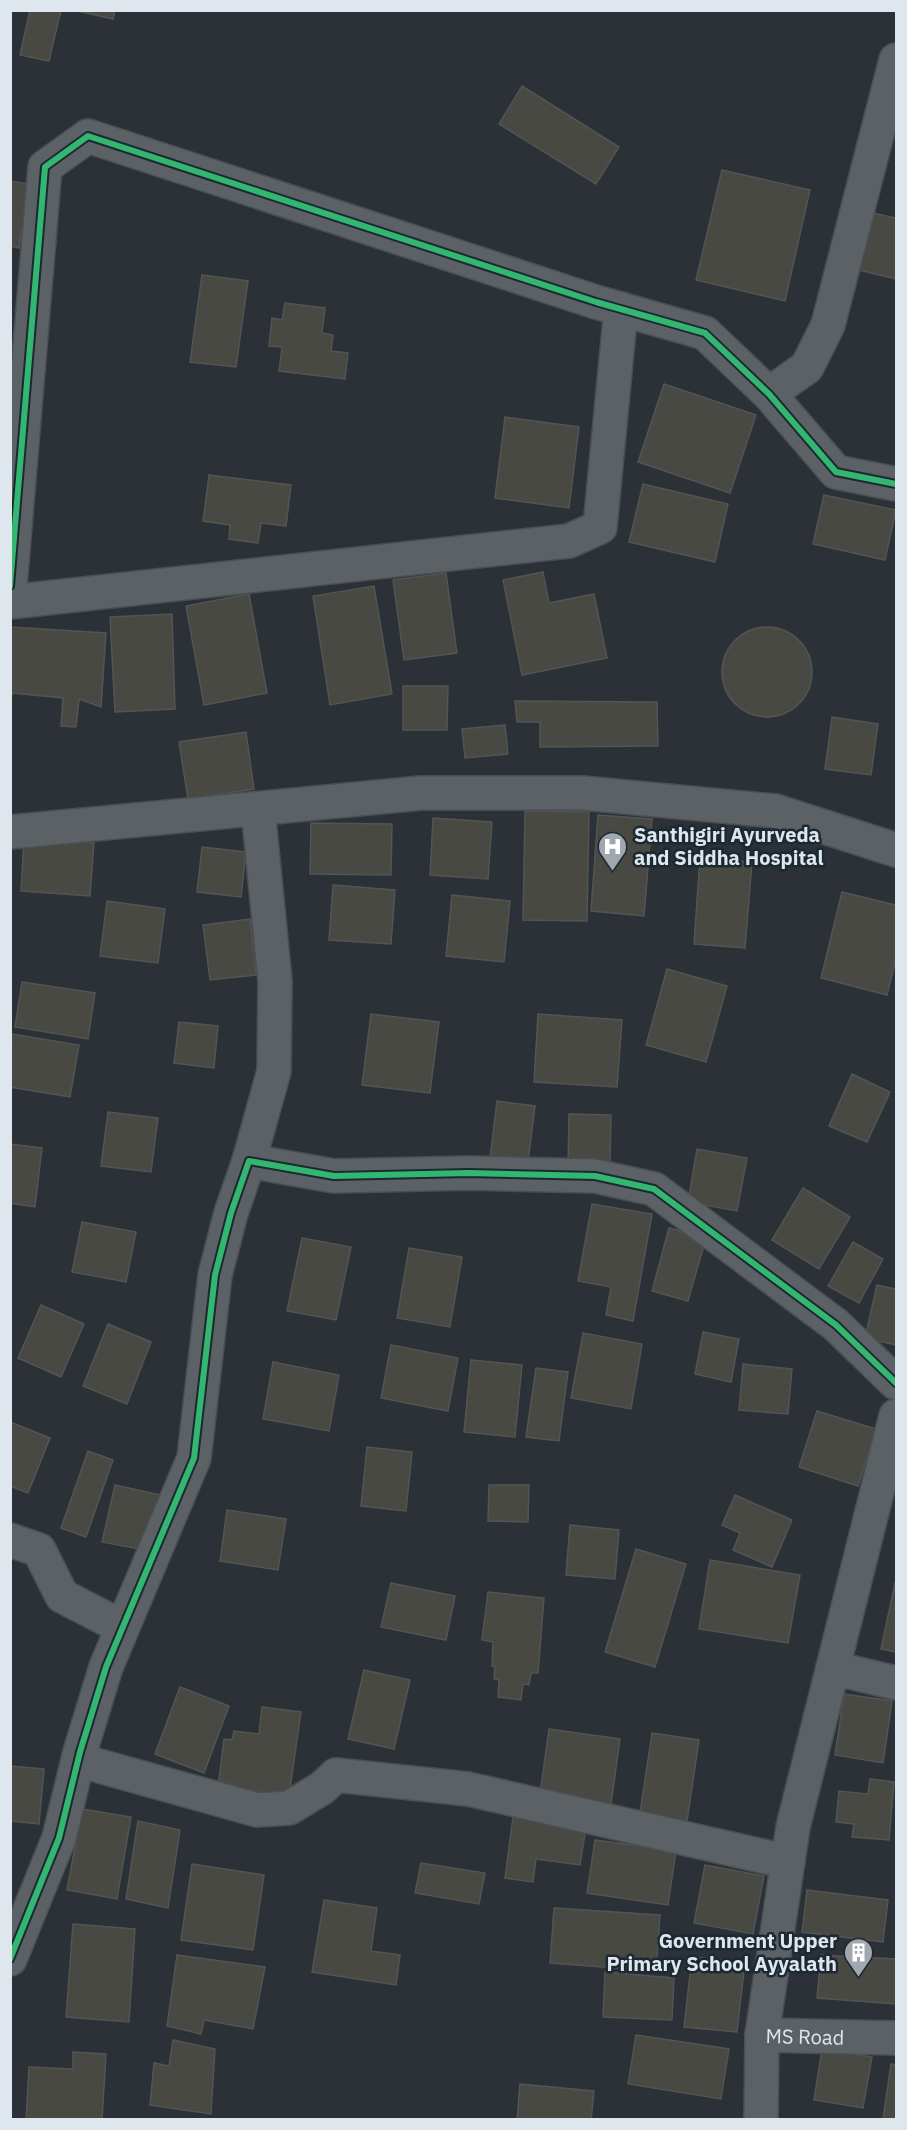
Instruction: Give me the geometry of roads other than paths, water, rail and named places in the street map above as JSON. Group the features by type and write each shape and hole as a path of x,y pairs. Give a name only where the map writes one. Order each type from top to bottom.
{"street":[{"path":"769,394 807,367 828,325 897,60"},
{"path":"10,586 45,167 88,136 621,309 705,333 769,394 836,472 897,484"},
{"path":"10,602 569,541 600,527 621,309"},
{"path":"10,832 421,792 583,793 775,811 897,850"},
{"path":"10,1959 59,1838 78,1760 106,1667 194,1458 214,1275 274,1071 275,981 258,809"},
{"path":"249,1161 334,1176 469,1173 595,1176 654,1189 836,1325 897,1383"},
{"path":"762,2035 793,1827 897,1416"},
{"path":"10,1540 39,1550 62,1596 122,1627"},
{"path":"833,1668 897,1683"},
{"path":"78,1760 257,1810 289,1808 322,1788 336,1775 468,1789 788,1862"},
{"name":"MS Road","path":"761,2120 762,2035 897,2038"}],"place":[{"name":"Santhigiri Ayurveda and Siddha Hospital","path":"613,872"},
{"name":"Government Upper Primary School Ayyalath","path":"858,1978"}]}
